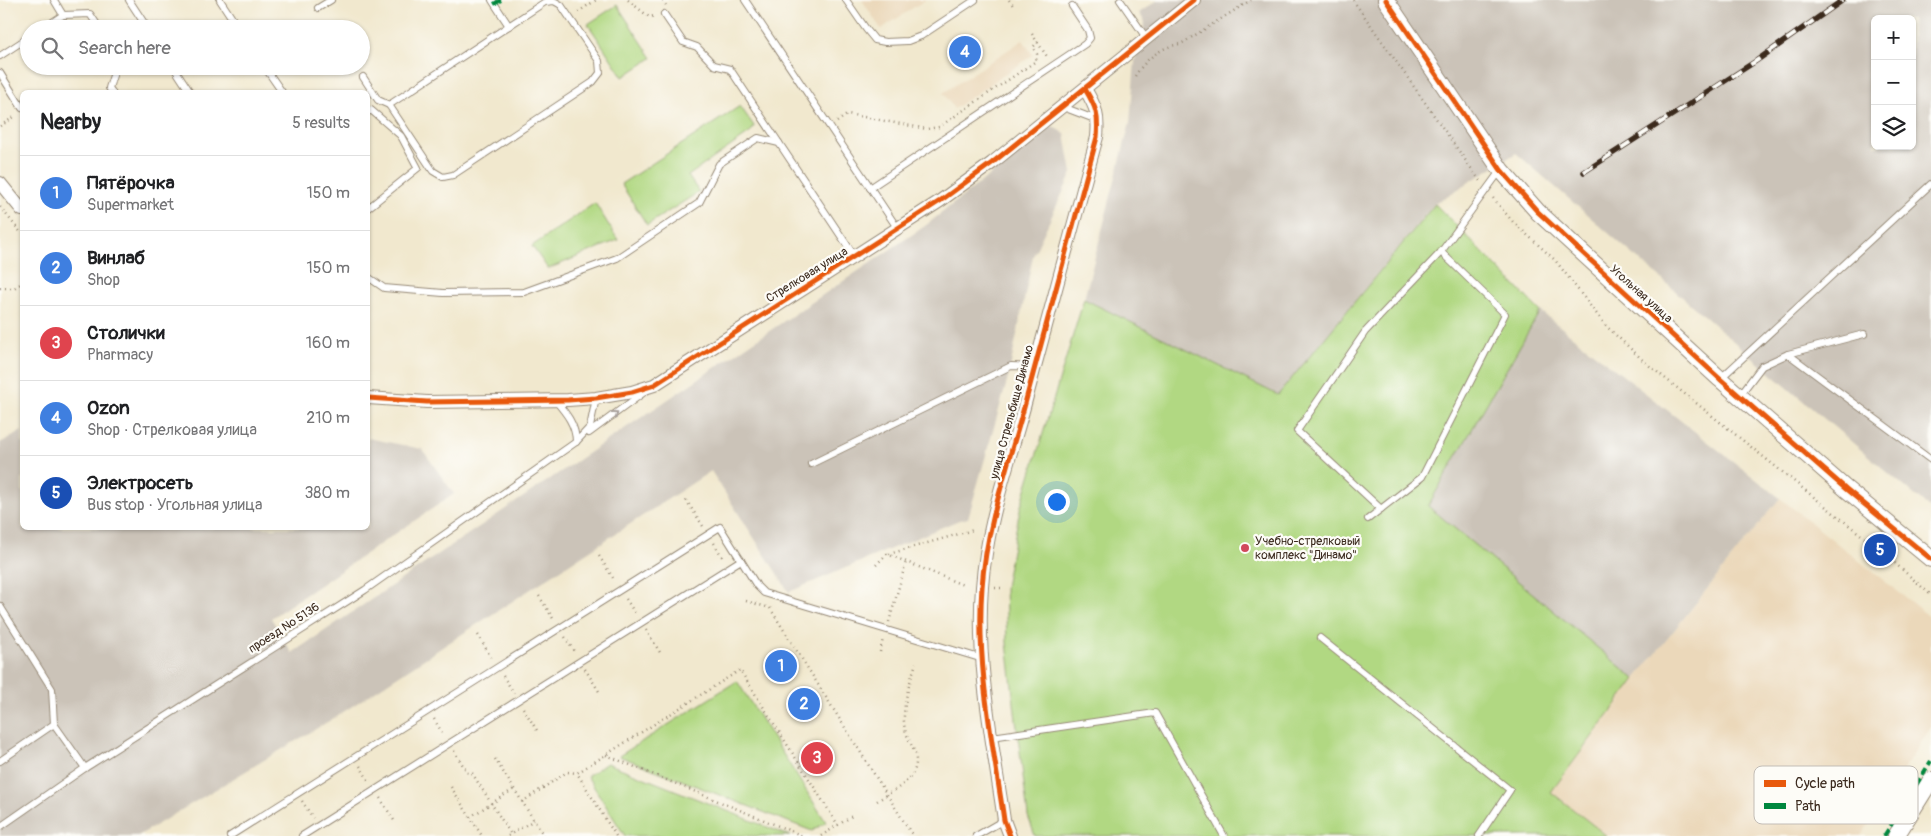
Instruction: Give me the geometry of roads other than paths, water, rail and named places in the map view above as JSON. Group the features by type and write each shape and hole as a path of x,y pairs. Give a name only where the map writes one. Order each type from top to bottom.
{"street":[{"name":"Стрелковая улица","path":"370,398 427,402 554,400 596,398 632,392 654,385 898,229 992,163 1194,0"},
{"name":"Угольная улица","path":"1386,0 1501,170 1538,212 1739,396 1931,560"},
{"name":"улица Стрельбище Динамо","path":"1010,836 1004,820 992,737 983,659 981,604 987,550 1034,367 1097,137 1098,121 1096,106 1085,89"},
{"path":"0,183 20,208"},
{"path":"1918,801 1931,780"},
{"path":"1896,836 1904,824"}],"lane":[{"path":"54,0 63,15"},
{"path":"130,0 142,20"},
{"path":"220,0 233,20"},
{"path":"318,8 331,0"},
{"path":"492,0 508,26"},
{"path":"745,0 898,229"},
{"path":"846,0 875,40 885,42 915,39 975,0"},
{"path":"1120,0 1147,39"},
{"path":"370,111 404,134 433,171 443,177 453,175 594,82 600,73 599,61 561,4 554,1 545,2 389,105"},
{"path":"870,188 1085,44 1090,38 1088,30 1072,6"},
{"path":"56,20 63,15 90,14 94,20"},
{"path":"664,14 683,42 697,47 714,65 730,69 855,257"},
{"path":"0,56 20,43"},
{"path":"0,73 20,107"},
{"path":"110,90 109,88 113,75"},
{"path":"179,75 189,90"},
{"path":"270,75 281,90"},
{"path":"363,77 378,100 389,105 418,168 370,206"},
{"path":"1063,107 1098,121"},
{"path":"370,278 384,288 443,293 524,292 617,258 700,203 719,164 758,138 779,143"},
{"path":"1381,509 1297,431 1365,332 1441,252 1501,170"},
{"path":"1720,379 1931,184"},
{"path":"1368,519 1422,477 1506,314 1441,252"},
{"path":"1739,396 1762,366 1788,354 1864,334"},
{"path":"1788,354 1931,460"},
{"path":"811,464 1011,366 1034,367"},
{"name":"проезд № 5136","path":"0,827 85,768 365,590 654,385"},
{"name":"проезд № 5136","path":"576,442 590,427 596,398"},
{"path":"554,400 567,414 576,432 576,442"},
{"path":"230,836 720,527 757,586 764,593 983,659"},
{"path":"302,836 741,560"},
{"path":"0,606 52,690 54,724 85,768"},
{"path":"1320,638 1510,790 1479,836"},
{"path":"992,737 1155,713 1224,836"},
{"path":"0,761 54,724"},
{"path":"976,836 1004,820"}],"railway":[{"path":"1584,172 1756,61 1843,0"}],"place":[{"name":"Ozon","path":"965,52"},
{"name":"Учебно-стрелковый комплекс \"Динамо\"","path":"1245,548"},
{"name":"Электросеть","path":"1880,550"},
{"name":"Пятёрочка","path":"781,666"},
{"name":"Винлаб","path":"804,704"},
{"name":"Столички","path":"817,758"}]}
